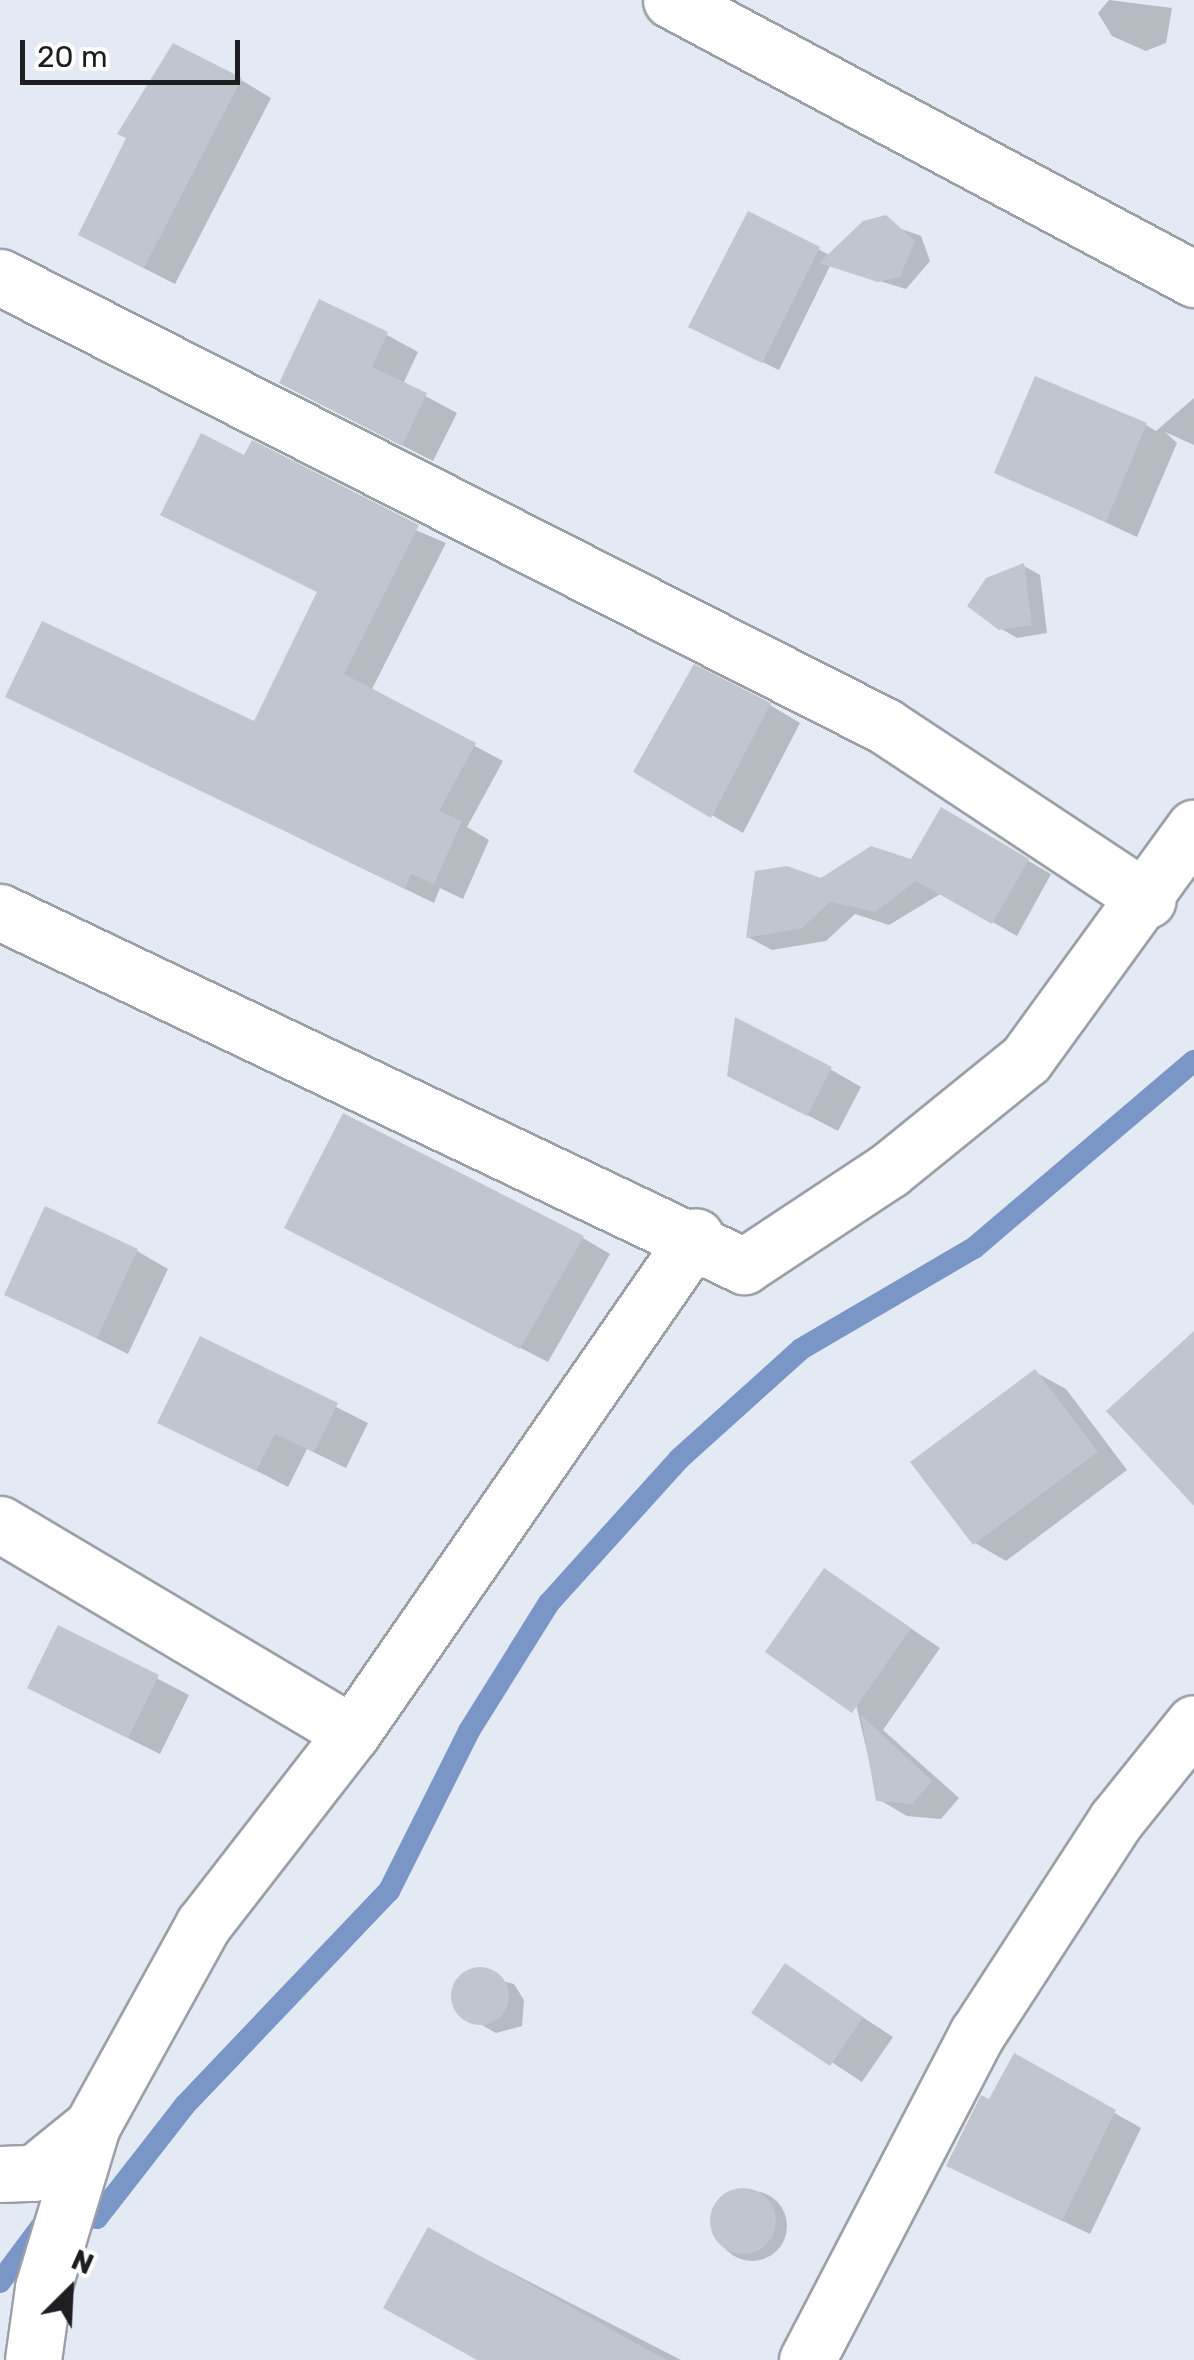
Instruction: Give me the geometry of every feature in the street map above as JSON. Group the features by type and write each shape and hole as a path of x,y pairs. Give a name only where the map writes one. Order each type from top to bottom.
{"street":[{"path":"671,0 1194,279"},
{"path":"0,278 885,726 1148,900"},
{"path":"0,912 696,1236 744,1266 889,1170 1026,1059 1148,900 1194,828"},
{"path":"33,2360 44,2288 92,2126 202,1925 352,1733 696,1236"},
{"path":"0,1524 352,1733"},
{"path":"807,2360 977,2034 1116,1820 1194,1723"},
{"path":"0,2174 34,2173 92,2126"}],"building":[{"path":"173,43 242,78 144,268 78,235 126,138 117,134"},
{"path":"748,211 820,247 762,363 688,327"},
{"path":"886,215 915,241 900,277 878,282 819,263 863,221"},
{"path":"319,299 388,332 372,367 427,393 402,446 279,383"},
{"path":"1035,376 1147,423 1106,522 994,473"},
{"path":"201,433 244,455 252,440 419,525 344,674 476,743 439,811 462,821 434,884 411,874 405,889 5,697 42,621 254,721 317,592 160,515"},
{"path":"1024,563 1032,625 999,630 967,606 986,578"},
{"path":"694,664 771,703 711,818 633,772"},
{"path":"941,807 1029,859 992,924 916,881 875,912 830,902 802,928 746,938 755,871 787,866 821,878 871,846 911,859"},
{"path":"735,1017 832,1067 807,1116 727,1076"},
{"path":"343,1113 584,1236 520,1349 284,1228"},
{"path":"45,1206 138,1249 97,1338 4,1295"},
{"path":"1194,1331 1194,1506 1106,1411"},
{"path":"200,1336 338,1403 314,1452 275,1434 256,1471 157,1423"},
{"path":"1035,1369 1098,1452 973,1545 910,1462"},
{"path":"824,1568 911,1628 852,1713 765,1652"},
{"path":"58,1625 159,1675 128,1738 27,1688"},
{"path":"861,1715 932,1781 912,1804 876,1801"},
{"path":"785,1963 863,2017 830,2066 751,2013"},
{"path":"480,1967 501,1975 509,1996 501,2017 480,2025 459,2017 451,1996 459,1975"},
{"path":"1014,2053 1116,2110 1062,2221 946,2166 981,2095 989,2099"},
{"path":"743,2188 756,2190 766,2198 774,2208 774,2234 766,2244 756,2252 743,2254 730,2252 720,2244 712,2234 710,2221 712,2208 720,2198 730,2190"},
{"path":"428,2227 666,2360 477,2360 383,2308"}],"waterway":[{"path":"77,2189 97,2218 185,2105 389,1891 469,1731 549,1603 679,1459 801,1349 974,1248 1194,1061"},
{"path":"0,2282 44,2223"}]}
